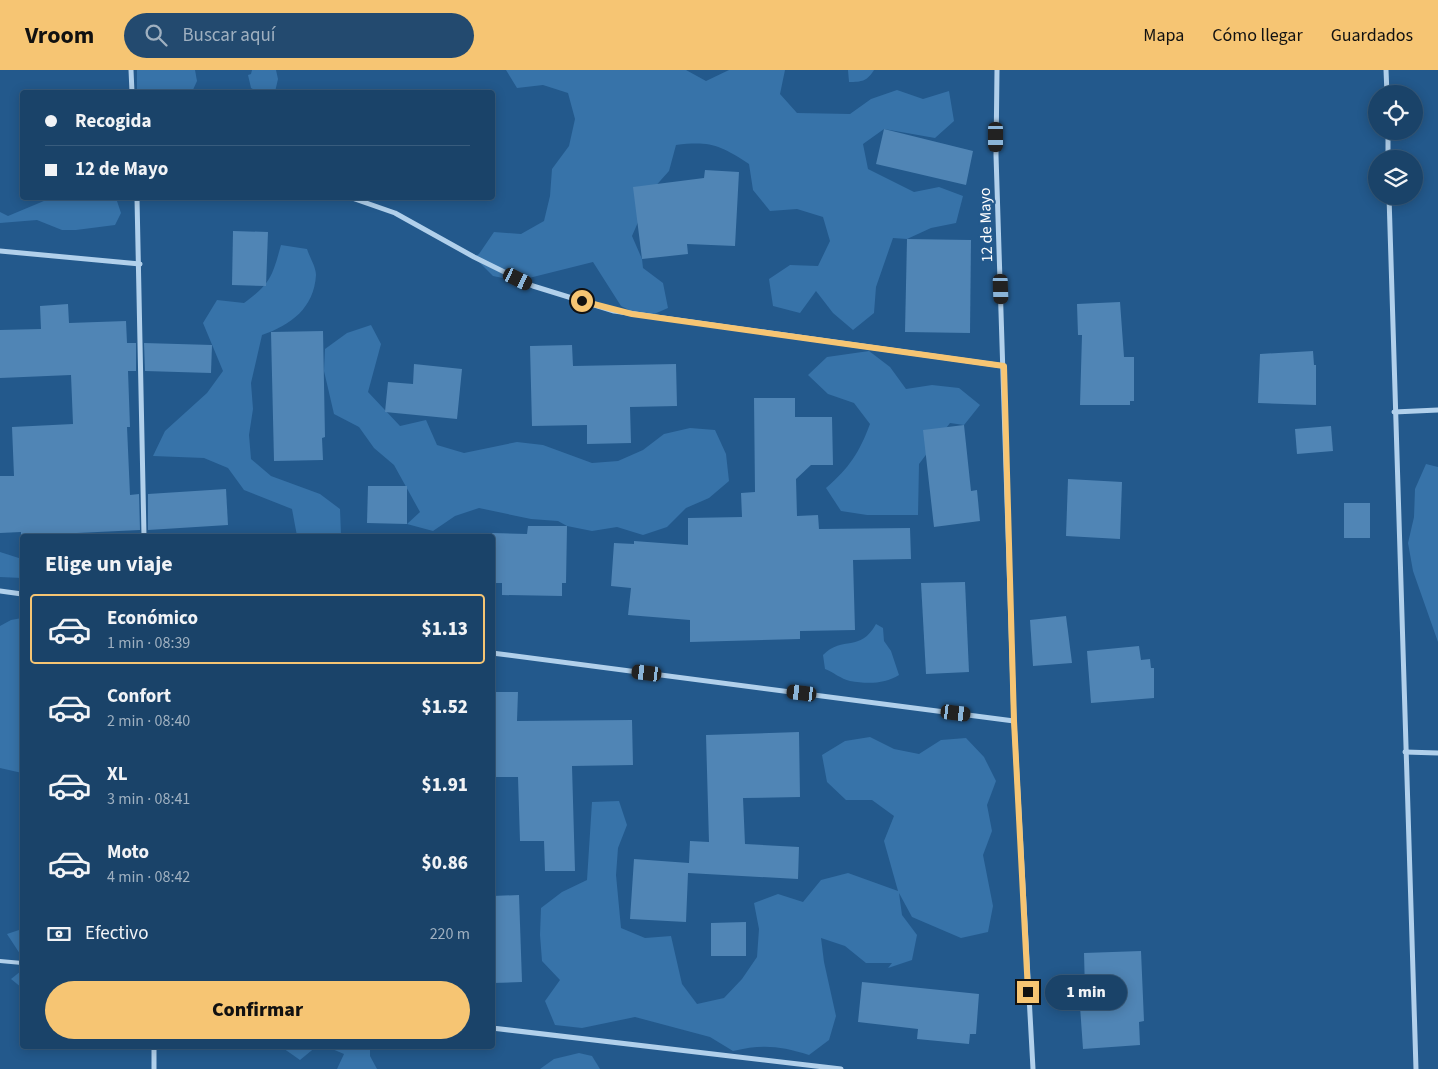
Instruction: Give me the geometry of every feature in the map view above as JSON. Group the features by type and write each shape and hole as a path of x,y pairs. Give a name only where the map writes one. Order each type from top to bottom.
{"street":[{"path":"131,70 132,90"},
{"name":"12 de Mayo","path":"997,70 996,155 1014,721 1032,1069"},
{"path":"1386,70 1387,85"},
{"path":"137,200 140,264 144,534"},
{"path":"358,200 395,213 474,257 533,286 614,311 1004,366"},
{"path":"1389,205 1394,412 1416,1069"},
{"path":"0,251 140,264"},
{"path":"1394,412 1438,410"},
{"path":"0,591 20,594"},
{"path":"495,653 1014,721"},
{"path":"1405,752 1438,752"},
{"path":"495,1028 841,1069"},
{"path":"154,1049 154,1069"}],"lane":[{"path":"0,961 20,963"}],"shaded area":[{"path":"137,70 195,70 197,81 193,90 137,90"},
{"path":"252,70 276,70 278,79 275,90 254,90 251,88 248,75 251,74"},
{"path":"506,70 686,70 706,81 729,70 785,70 780,94 797,113 850,114 871,99 897,90 923,99 949,91 954,121 935,138 884,129 863,144 868,169 914,192 939,187 963,196 956,223 931,228 907,239 893,238 876,287 874,313 853,330 833,313 816,291 800,313 773,306 769,279 790,265 818,266 830,241 823,217 797,209 770,211 753,190 749,164 730,152 714,146 706,144 676,145 669,171 652,190 632,236 642,259 643,268 663,283 668,308 645,318 621,306 593,262 517,281 493,276 474,257 479,254 494,232 521,234 544,221 550,196 552,169 569,146 575,119 568,93 543,85 517,88"},
{"path":"848,70 874,70 864,80 849,82"},
{"path":"46,200 117,200 121,213 115,225 76,230 62,230 37,220 0,223 0,212 8,216"},
{"path":"281,245 307,249 316,275 311,297 299,314 282,326 262,335 251,383 253,409 249,435 251,459 271,476 320,494 340,509 341,534 297,534 292,509 244,490 228,468 204,458 153,456 165,431 207,393 223,371 203,323 217,300 244,303 265,284 275,265"},
{"path":"371,325 381,344 368,392 400,426 426,420 437,445 464,453 517,442 543,445 592,463 618,461 643,450 664,434 690,428 715,430 726,454 729,481 709,498 686,508 667,527 643,535 617,527 592,531 567,526 558,521 531,519 479,508 455,516 433,531 407,524 420,512 394,465 374,448 359,427 334,414 324,371 325,349 347,333"},
{"path":"869,351 890,367 906,389 932,385 959,388 980,405 964,425 950,423 919,464 918,515 867,515 841,511 826,488 853,459 870,424 854,403 828,394 808,375 827,357"},
{"path":"1426,464 1438,467 1438,642 1413,571 1408,543 1414,517 1415,489"},
{"path":"0,552 20,558 20,578 0,577"},
{"path":"20,618 20,773 0,768 0,626 11,620"},
{"path":"876,624 883,628 884,641 891,651 899,675 882,682 863,683 847,680 825,669 823,655 837,646 864,638"},
{"path":"870,737 894,749 919,754 941,740 966,738 984,757 996,781 987,805 992,831 983,855 993,906 988,932 961,938 912,917 899,893 902,915 917,935 912,960 888,968 892,963 866,963 845,946 821,938 824,962 836,1016 829,1040 809,1055 771,1047 753,1047 733,1051 710,1037 635,1017 582,1028 555,1025 545,1001 560,980 542,961 540,935 541,908 562,892 587,880 592,802 619,801 627,825 618,848 616,875 621,928 645,938 671,936 682,984 697,1004 724,998 742,979 757,957 759,929 754,903 778,894 803,902 821,880 848,873 898,891 884,841 894,816 872,800 846,800 827,782 822,755 845,741"},
{"path":"20,930 20,954 7,934"},
{"path":"20,972 20,986 11,979"},
{"path":"284,1049 313,1049 300,1060"},
{"path":"332,1049 370,1049 370,1056 377,1069 337,1069 344,1054"},
{"path":"579,1053 592,1056 600,1069 540,1069 554,1059"}],"building":[{"path":"884,129 973,151 966,185 876,164"},
{"path":"705,170 739,172 735,246 687,244 688,254 642,259 633,187 704,178"},
{"path":"233,231 268,232 266,286 232,285"},
{"path":"907,239 971,240 970,333 905,332"},
{"path":"1120,302 1124,357 1134,357 1134,401 1130,401 1130,405 1080,405 1082,335 1078,335 1077,304"},
{"path":"68,304 69,323 126,321 127,343 136,343 136,371 128,371 130,427 127,427 130,495 139,494 140,530 77,534 0,533 0,476 14,476 12,427 73,424 71,375 0,378 0,330 41,329 40,306"},
{"path":"323,331 325,437 322,438 323,460 274,461 271,332"},
{"path":"144,343 212,345 211,373 145,371"},
{"path":"572,345 573,366 676,364 677,406 630,407 631,443 587,444 587,425 532,426 530,346"},
{"path":"1313,351 1314,365 1316,365 1316,405 1258,403 1260,354"},
{"path":"414,364 462,369 457,419 385,412 388,382 413,384"},
{"path":"754,398 795,398 795,417 832,417 833,465 811,465 796,479 797,516 818,515 819,529 910,528 911,559 853,560 855,630 800,631 800,639 690,642 690,620 628,615 631,588 611,586 614,543 634,544 634,541 688,545 688,518 742,517 741,493 755,492"},
{"path":"964,425 971,491 977,490 980,521 934,527 923,430"},
{"path":"1331,426 1333,451 1297,454 1295,429"},
{"path":"1068,479 1122,482 1120,539 1066,536"},
{"path":"368,486 407,486 407,524 367,523"},
{"path":"226,489 228,525 148,530 148,494"},
{"path":"1344,503 1370,503 1370,538 1344,538"},
{"path":"528,526 567,526 566,583 562,583 562,596 502,595 502,583 495,583 495,534 492,533 527,534"},
{"path":"965,582 969,672 926,674 921,583"},
{"path":"1066,616 1072,663 1033,666 1030,620"},
{"path":"1139,646 1141,660 1150,659 1151,668 1154,668 1154,698 1091,703 1087,651"},
{"path":"495,692 518,692 517,721 632,720 633,765 572,766 575,871 545,871 544,841 520,841 518,777 495,777"},
{"path":"799,732 800,797 743,798 745,844 799,847 798,879 688,873 686,922 630,919 634,859 689,863 690,841 709,842 706,735"},
{"path":"519,895 522,982 495,983 495,896"},
{"path":"746,922 746,956 711,956 711,923"},
{"path":"1141,951 1144,1021 1139,1022 1140,1045 1083,1049 1079,992 1085,991 1084,953"},
{"path":"862,982 979,994 976,1034 970,1034 969,1044 917,1039 918,1029 858,1022"}],"route":[{"path":"582,301 614,311 632,314 1004,366 1014,721 1028,992"}]}
